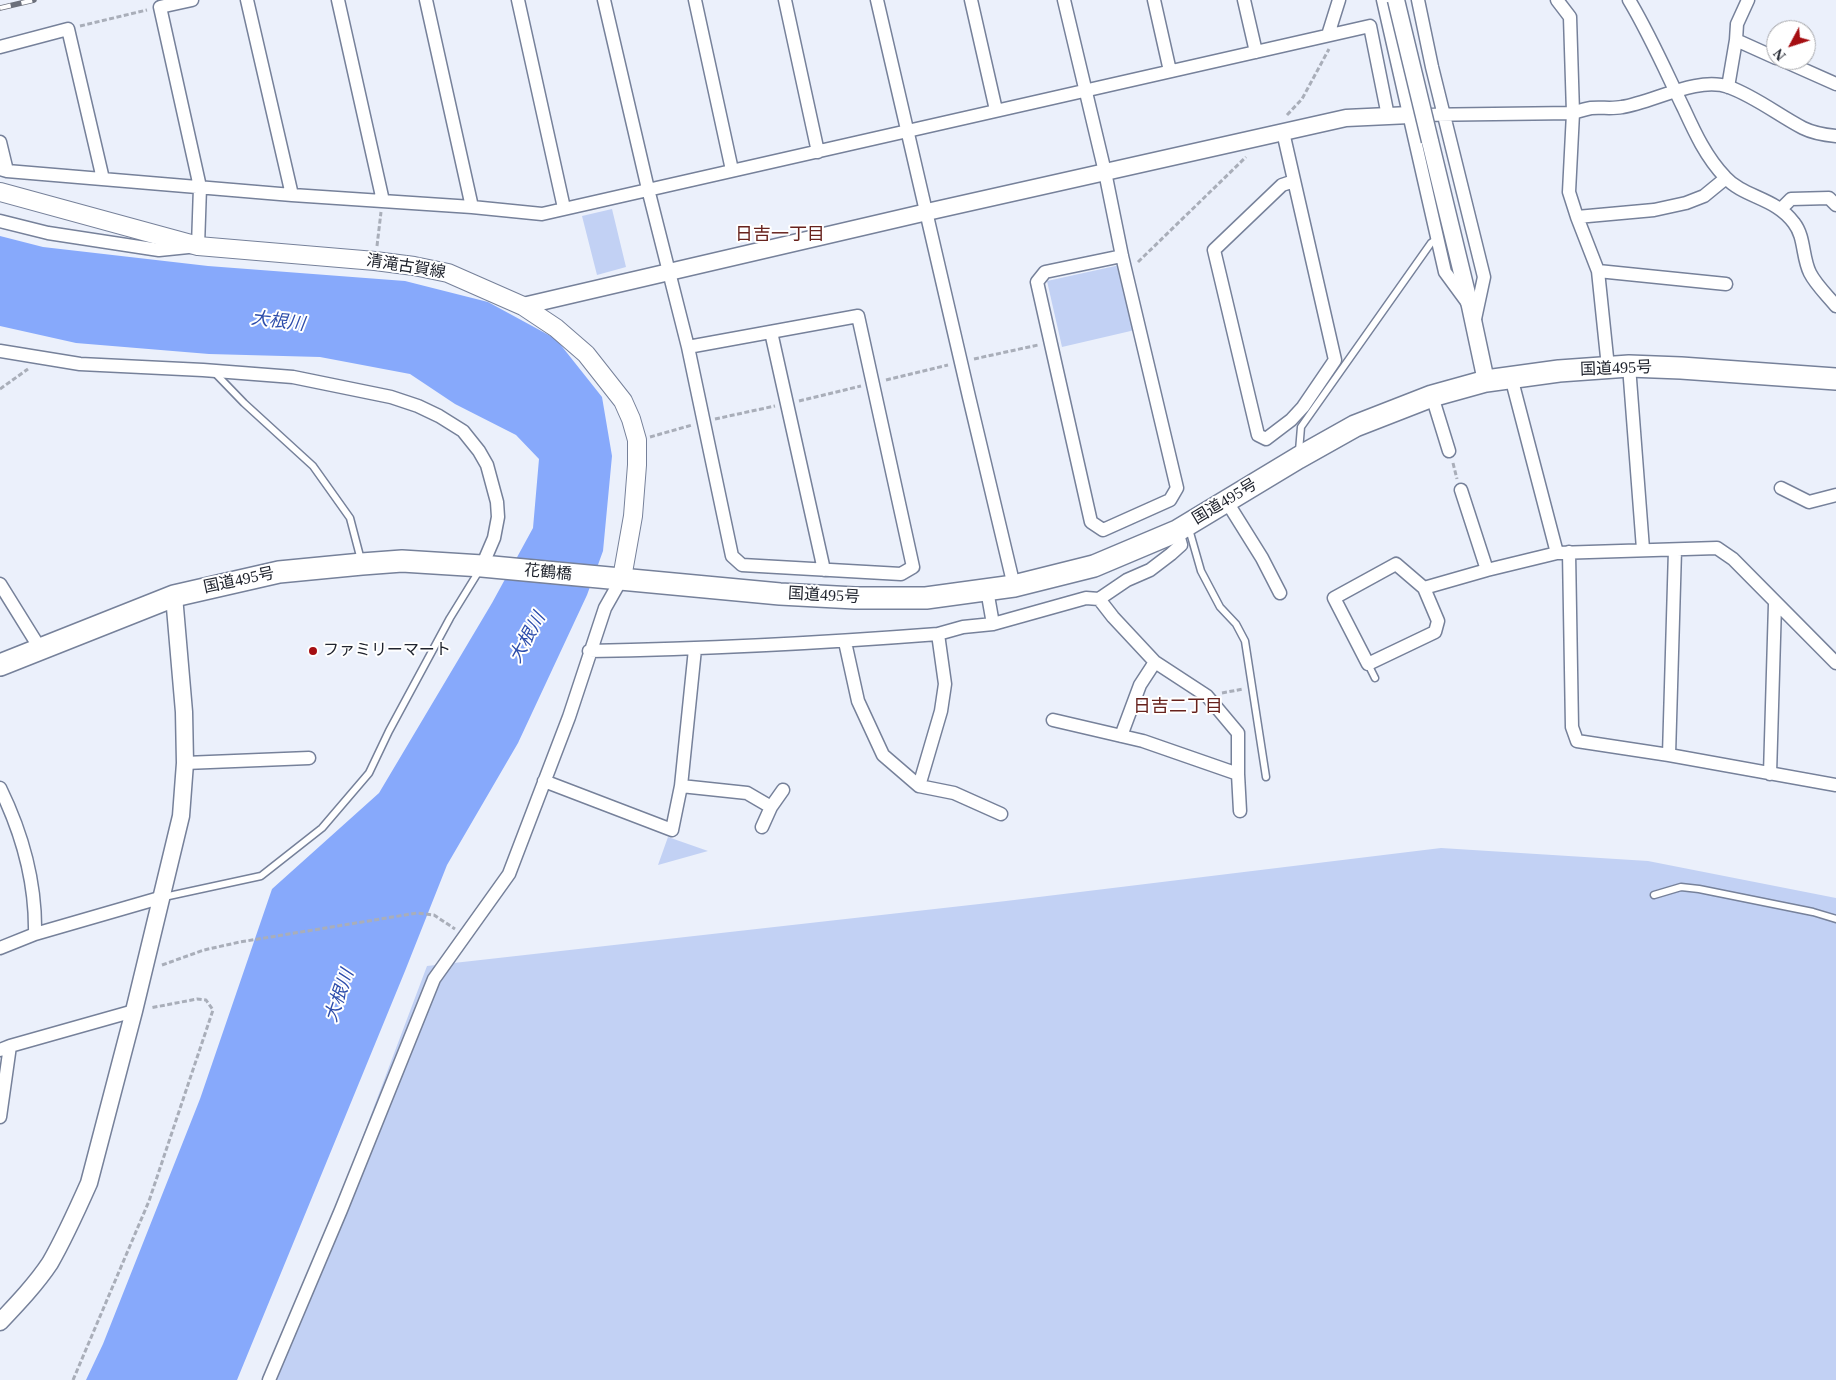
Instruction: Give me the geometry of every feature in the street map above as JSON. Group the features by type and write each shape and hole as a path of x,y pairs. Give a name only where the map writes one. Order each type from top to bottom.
{"highway":[{"name":"国道495号","path":"613,578 780,594 855,598 926,598 1014,586 1094,566 1182,528 1355,426 1432,396 1486,380 1629,366 1836,379"},
{"name":"国道495号","path":"0,665 174,596 279,572 402,561 487,567"},
{"name":"花鶴橋","path":"487,567 613,578"}],"main road":[{"name":"清滝古賀線","path":"0,192 198,246 375,261 448,273 523,306 556,328 586,354 623,402 631,419 636,440 638,465 633,516 613,578"}],"street":[{"path":"0,221 48,233 159,250 198,246 200,187 160,7 192,0"},
{"path":"247,0 292,195"},
{"path":"338,0 383,201"},
{"path":"426,0 472,207"},
{"path":"518,0 564,208"},
{"path":"604,0 648,189 688,347 732,556 742,565 824,570 902,574 913,567 858,316 688,347"},
{"path":"695,0 732,170"},
{"path":"785,0 818,152"},
{"path":"878,0 960,362 1014,586"},
{"path":"971,0 996,110"},
{"path":"1064,0 1177,488 1170,500 1103,530 1091,522 1037,282 1045,272 1122,256"},
{"path":"1154,0 1170,71"},
{"path":"1244,0 1256,52"},
{"path":"1328,34 1339,0"},
{"path":"1383,0 1446,272 1470,306"},
{"path":"1396,0 1486,380"},
{"path":"1418,0 1484,278 1474,324"},
{"path":"1557,0 1570,17 1572,113 1569,192 1576,217 1598,271 1608,367"},
{"path":"1629,0 1647,30 1703,149 1726,178 1747,193 1770,202 1781,209 1794,224 1802,239 1810,273 1834,299"},
{"path":"1728,87 1737,24 1748,0"},
{"path":"0,142 3,170 542,214 1370,26 1388,116"},
{"path":"0,47 68,29 103,179"},
{"path":"1736,40 1766,54"},
{"path":"1804,70 1836,84"},
{"path":"523,306 927,212 1346,118 1410,115 1572,113 1590,108 1621,108 1686,88 1715,84 1728,87 1757,100 1804,129 1824,135 1836,136"},
{"path":"1276,133 1294,181 1335,360 1303,407 1291,420 1266,439 1258,435 1214,250 1282,185 1294,181"},
{"path":"1576,217 1654,210 1686,203 1704,196 1726,178"},
{"path":"1781,209 1791,199 1829,198 1836,205"},
{"path":"1598,271 1726,284"},
{"path":"771,332 824,570"},
{"path":"0,352 80,364 294,377 391,397 418,406 439,416 462,431 479,451 487,465 497,502 498,517 487,567"},
{"path":"1629,366 1643,549"},
{"path":"1511,377 1563,553 1572,727 1577,741 1669,755 1836,785"},
{"path":"1432,396 1449,450"},
{"path":"1781,488 1809,502 1836,495"},
{"path":"1461,490 1487,570"},
{"path":"1227,502 1262,558 1280,593"},
{"path":"589,651 695,649 845,642 938,634 963,626 993,624 1086,598 1099,599 1127,580 1150,570 1171,554 1181,545 1182,528"},
{"path":"1424,588 1487,570 1563,553 1718,548 1733,559 1836,663"},
{"path":"1669,755 1675,550"},
{"path":"1396,564 1424,588 1438,621 1435,632 1368,664 1334,598 1396,564"},
{"path":"269,1380 341,1210 434,978 509,874 568,716 605,608 613,578"},
{"path":"0,584 41,650"},
{"path":"987,590 993,624"},
{"path":"0,1322 25,1295 49,1264 72,1221 89,1183 163,898 182,816 185,763 184,712 174,596"},
{"path":"1099,599 1155,662 1207,696 1238,733 1240,811"},
{"path":"1770,774 1776,604"},
{"path":"919,786 941,711 945,684 938,634"},
{"path":"845,642 858,701 884,756 919,786 954,793 1002,814"},
{"path":"544,781 672,830 681,786 695,649"},
{"path":"1121,736 1140,685 1155,662"},
{"path":"1053,720 1143,741 1238,774"},
{"path":"185,763 309,758"},
{"path":"681,786 747,793 772,807"},
{"path":"0,788 11,809 30,872 36,910 36,934"},
{"path":"762,827 783,790"},
{"path":"0,948 36,934 163,898"},
{"path":"0,1117 5,1048 134,1011"}],"lane":[{"path":"1298,458 1301,426 1431,243 1438,239"},
{"path":"213,371 244,403 314,466 350,518 362,564"},
{"path":"1182,528 1220,607 1236,624 1245,641 1266,777"},
{"path":"163,898 261,876 322,828 369,773 389,731 446,625 487,567"},
{"path":"1368,664 1375,678"},
{"path":"1654,894 1681,887 1699,889 1813,912 1836,919"}],"path":[{"path":"68,29 160,7"},
{"path":"1276,133 1302,99 1331,45 1328,34"},
{"path":"1126,273 1247,156"},
{"path":"375,261 383,201"},
{"path":"636,440 704,421 787,404 1051,342"},
{"path":"0,389 43,358"},
{"path":"1449,450 1461,490"},
{"path":"1207,696 1252,687"},
{"path":"144,971 204,950 240,942 417,912 434,915 464,936"},
{"path":"73,1380 149,1201 213,1010 206,1000 197,999 134,1011"}],"shaded area":[{"path":"612,209 626,267 597,275 582,216"},
{"path":"1120,265 1135,330 1062,347 1047,281"},
{"path":"668,837 708,851 658,865"},
{"path":"1441,848 1648,861 1836,898 1836,1380 271,1380 427,966 1006,901"}],"water":[{"name":"大根川","path":"0,236 43,247 208,266 405,281 488,302 556,339 602,397 612,456 603,551 587,595 518,743 447,865 237,1380 86,1380 103,1344 200,1099 272,889 379,793 492,603 533,528 539,459 516,435 455,404 410,374 320,357 209,354 76,343 0,326"}],"railway":[{"path":"0,8 34,0"}],"place":[{"name":"ファミリーマート","path":"313,651"}],"district":[{"name":"日吉一丁目","path":"780,235"},
{"name":"日吉二丁目","path":"1178,707"}]}
